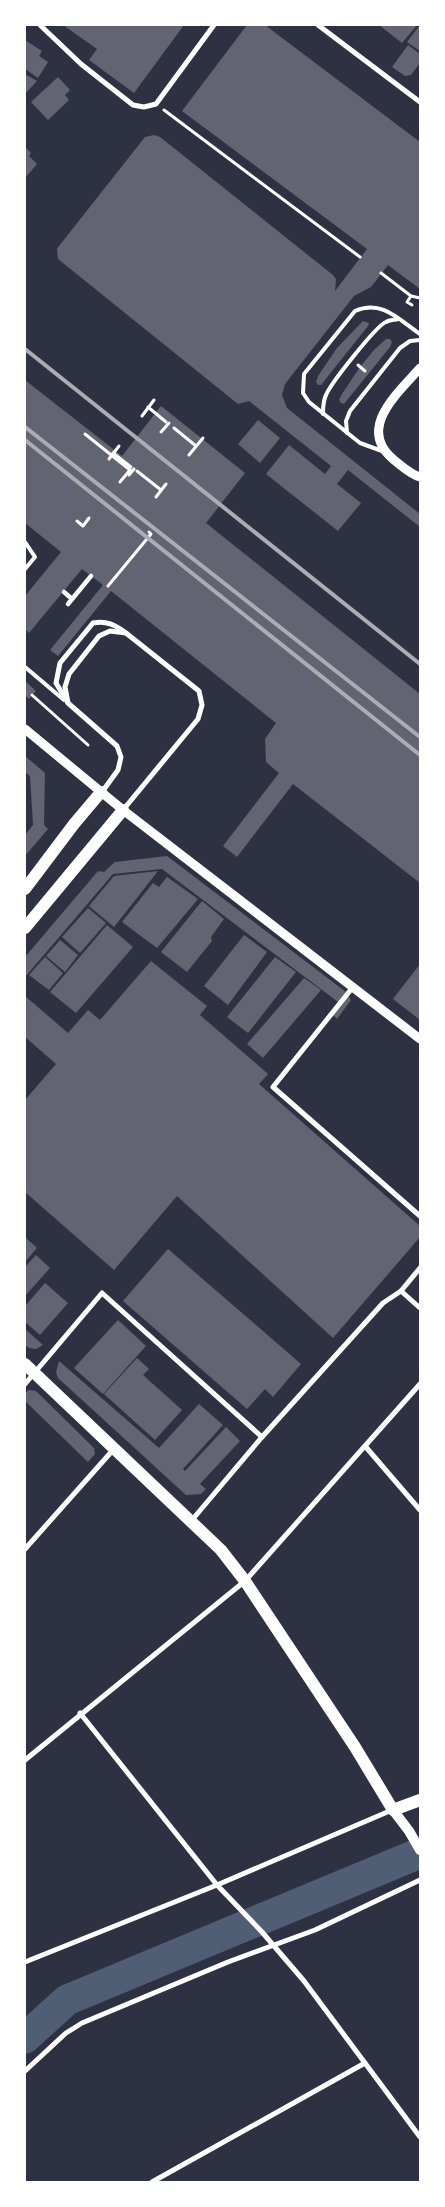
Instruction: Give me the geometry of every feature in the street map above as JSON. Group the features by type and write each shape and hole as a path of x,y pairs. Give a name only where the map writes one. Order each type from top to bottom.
{"main road":[{"path":"25,889 74,824 101,792"},
{"path":"25,928 123,810"},
{"path":"30,1368 113,1449 192,1520 221,1550 245,1581 355,1747 420,1850"},
{"path":"393,1810 420,1800"}],"street":[{"path":"40,25 80,64 133,105 144,107 156,104 214,25"},
{"path":"318,25 419,99"},
{"path":"420,368 380,419 378,427 379,438 384,452 413,475 420,477"},
{"path":"68,604 91,576"},
{"path":"64,592 72,599"},
{"path":"101,792 118,770 121,757 117,746 68,703 56,683 60,663 92,623 102,621 116,626 126,633 198,691 202,705 198,719 123,810"},
{"path":"68,703 65,687 69,674 100,636 110,631 126,633"},
{"path":"25,729 123,810 420,1039"},
{"path":"353,987 273,1087 420,1216"},
{"path":"192,1520 262,1437 383,1303 400,1291 420,1268"},
{"path":"400,1291 420,1308"},
{"path":"25,1384 30,1368 102,1293 262,1437"},
{"path":"25,1760 245,1581 420,1384"},
{"path":"365,1446 420,1510"},
{"path":"25,1549 113,1449"},
{"path":"80,1714 217,1885 262,1932 304,1981 420,2137"},
{"path":"25,1962 217,1885 393,1810"},
{"path":"25,2071 66,2033 82,2023 228,1962 315,1930 420,1880"},
{"path":"152,2182 365,2063"}],"lane":[{"path":"384,452 360,443 309,402 303,393 304,374 355,311 365,306 385,309 420,334"},
{"path":"323,414 323,402 326,393 376,329 386,322 398,319"},
{"path":"347,433 346,421 350,410 400,348 410,341 420,340"},
{"path":"25,542 35,557 25,570"},
{"path":"25,667 68,703"}],"path":[{"path":"156,104 360,258"},
{"path":"381,273 411,296 420,298"},
{"path":"411,296 407,302 412,305"},
{"path":"352,360 365,371"},
{"path":"142,416 154,400"},
{"path":"148,407 168,422 162,432"},
{"path":"174,428 196,446"},
{"path":"86,434 130,470 120,482"},
{"path":"189,454 203,438"},
{"path":"109,459 119,446"},
{"path":"113,453 161,490"},
{"path":"129,475 134,469"},
{"path":"156,497 166,484"},
{"path":"77,521 83,526 89,518"},
{"path":"108,586 151,534 149,532"},
{"path":"32,695 88,745"}],"building":[{"path":"63,25 184,25 134,93 89,60 97,49"},
{"path":"247,25 265,25 420,142 420,289 388,265 371,287 354,296 285,384 282,395 287,408 420,514 420,527 348,470 337,484 361,503 338,531 266,474 289,445 325,474 331,466 249,401 238,404 58,259 57,249 59,246 145,137 154,135 160,137 333,275 336,279 335,291 367,249 182,111"},
{"path":"379,25 417,25 402,43"},
{"path":"420,25 420,51 407,42"},
{"path":"25,40 42,51 39,56 48,62 38,78 25,69"},
{"path":"408,45 420,54 420,63 411,75 405,76 392,67"},
{"path":"25,74 37,81 25,94"},
{"path":"58,77 70,90 65,95 69,100 48,120 31,102"},
{"path":"25,147 31,153 29,156 37,164 25,178"},
{"path":"363,321 369,323 368,326 321,385 318,385 316,382 318,376 337,348"},
{"path":"386,339 390,339 392,342 390,347 344,404 341,403 339,400 342,394 360,367"},
{"path":"25,380 122,456 161,406 245,473 206,523 420,694 420,883 293,784 237,857 223,846 279,773 266,762 265,739 276,723 111,591 58,656 50,650 103,585 82,569 29,633 25,629 25,596 61,552 25,523"},
{"path":"258,420 280,438 260,463 238,444"},
{"path":"25,681 36,691 29,699 25,695"},
{"path":"25,756 45,773 44,825 48,829 25,856 25,835 33,825 30,776 25,772"},
{"path":"167,856 346,992 351,1000 337,1019 330,1012 338,1002 162,869 113,874 25,977 25,957 98,871 104,872 115,862"},
{"path":"158,871 114,927 89,906 114,876"},
{"path":"167,877 198,899 157,948 122,922 153,883 159,887"},
{"path":"202,901 224,919 211,937 212,941 187,972 161,952"},
{"path":"88,908 106,923 80,953 62,937"},
{"path":"107,925 133,947 76,1013 50,992"},
{"path":"244,935 267,952 228,1005 204,986"},
{"path":"60,940 78,955 65,972 46,956"},
{"path":"45,957 63,973 49,990 29,975"},
{"path":"275,957 296,972 248,1033 227,1017"},
{"path":"151,961 207,1006 200,1015 268,1074 259,1084 420,1226 420,1237 333,1338 177,1196 114,1270 25,1192 25,1100 56,1064 25,1037 25,996 68,1033 88,1010 100,1020"},
{"path":"420,964 420,1020 393,999"},
{"path":"304,978 321,990 263,1058 247,1044"},
{"path":"25,1237 37,1248 25,1262"},
{"path":"168,1249 301,1364 273,1397 265,1389 247,1409 123,1301"},
{"path":"36,1255 50,1268 25,1296 25,1267"},
{"path":"45,1283 68,1303 40,1335 25,1322 25,1306"},
{"path":"118,1320 146,1346 103,1394 74,1368"},
{"path":"25,1329 43,1345 36,1349 25,1345"},
{"path":"137,1358 149,1369 143,1375 182,1410 155,1440 104,1394"},
{"path":"59,1361 159,1448 199,1404 223,1425 183,1469 185,1471 226,1427 240,1441 200,1484 206,1489 201,1494 186,1495 58,1378 56,1372"},
{"path":"29,1390 36,1391 94,1448 95,1454 88,1462 25,1401 25,1393"}],"waterway":[{"path":"25,2038 67,2000 420,1853"}],"railway":[{"path":"25,349 420,664"},
{"path":"25,427 420,737"},
{"path":"25,440 420,755"}]}
